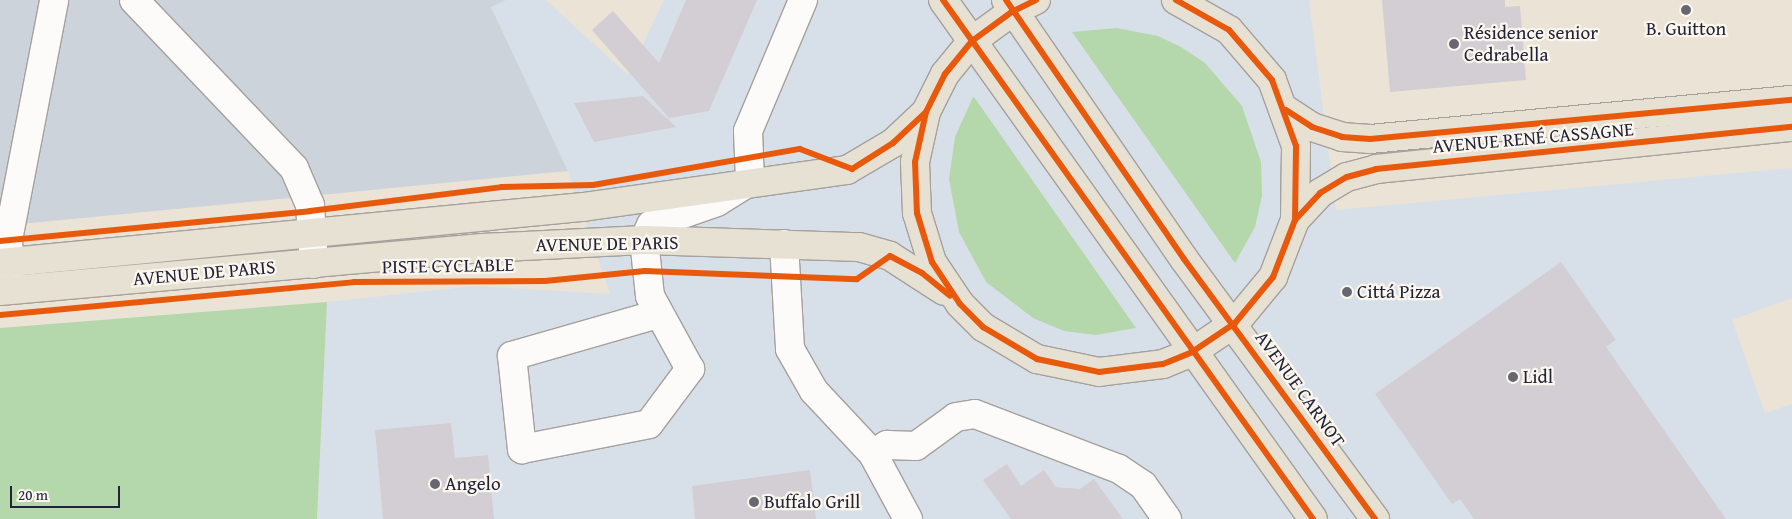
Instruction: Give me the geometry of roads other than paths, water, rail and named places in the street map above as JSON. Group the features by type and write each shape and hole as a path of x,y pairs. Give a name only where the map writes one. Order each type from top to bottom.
{"main road":[{"path":"943,0 1088,209 1313,519"},
{"path":"1018,4 972,41 945,74 926,112 915,162 917,213 932,262 960,304 1008,346 1068,368 1132,371 1192,352 1235,324 1273,277 1295,220 1299,183 1286,110 1252,54 1229,30 1176,0"},
{"name":"AVENUE CARNOT","path":"1018,4 1146,204 1375,519"},
{"name":"AVENUE RENÉ CASSAGNE","path":"1286,110 1321,130 1370,139 1792,100"},
{"name":"AVENUE DE PARIS","path":"4,263 312,235 584,206 750,181 852,169 893,143 926,112"},
{"name":"AVENUE RENÉ CASSAGNE","path":"1295,220 1320,193 1347,177 1376,169 1792,127"},
{"name":"AVENUE DE PARIS","path":"5,290 482,248 644,240 859,247 890,256 922,273 960,304"}],"street":[{"path":"5,290 4,263 54,0"},
{"path":"134,0 294,168 310,205 314,264"},
{"path":"658,314 643,322 512,356 522,449 649,424 690,369 658,314 645,276 644,240 651,225 717,202 750,181 748,131 803,0"},
{"path":"784,244 790,349 814,391 873,454 908,519"},
{"path":"873,454 887,444 916,446 956,418 976,414 1119,469 1143,485 1167,519"}],"place":[{"name":"B. Guitton","path":"1686,10"},
{"name":"Résidence senior Cedrabella","path":"1454,44"},
{"name":"Cittá Pizza","path":"1347,292"},
{"name":"Lidl","path":"1513,377"},
{"name":"Angelo","path":"435,484"},
{"name":"Buffalo Grill","path":"754,502"}]}
